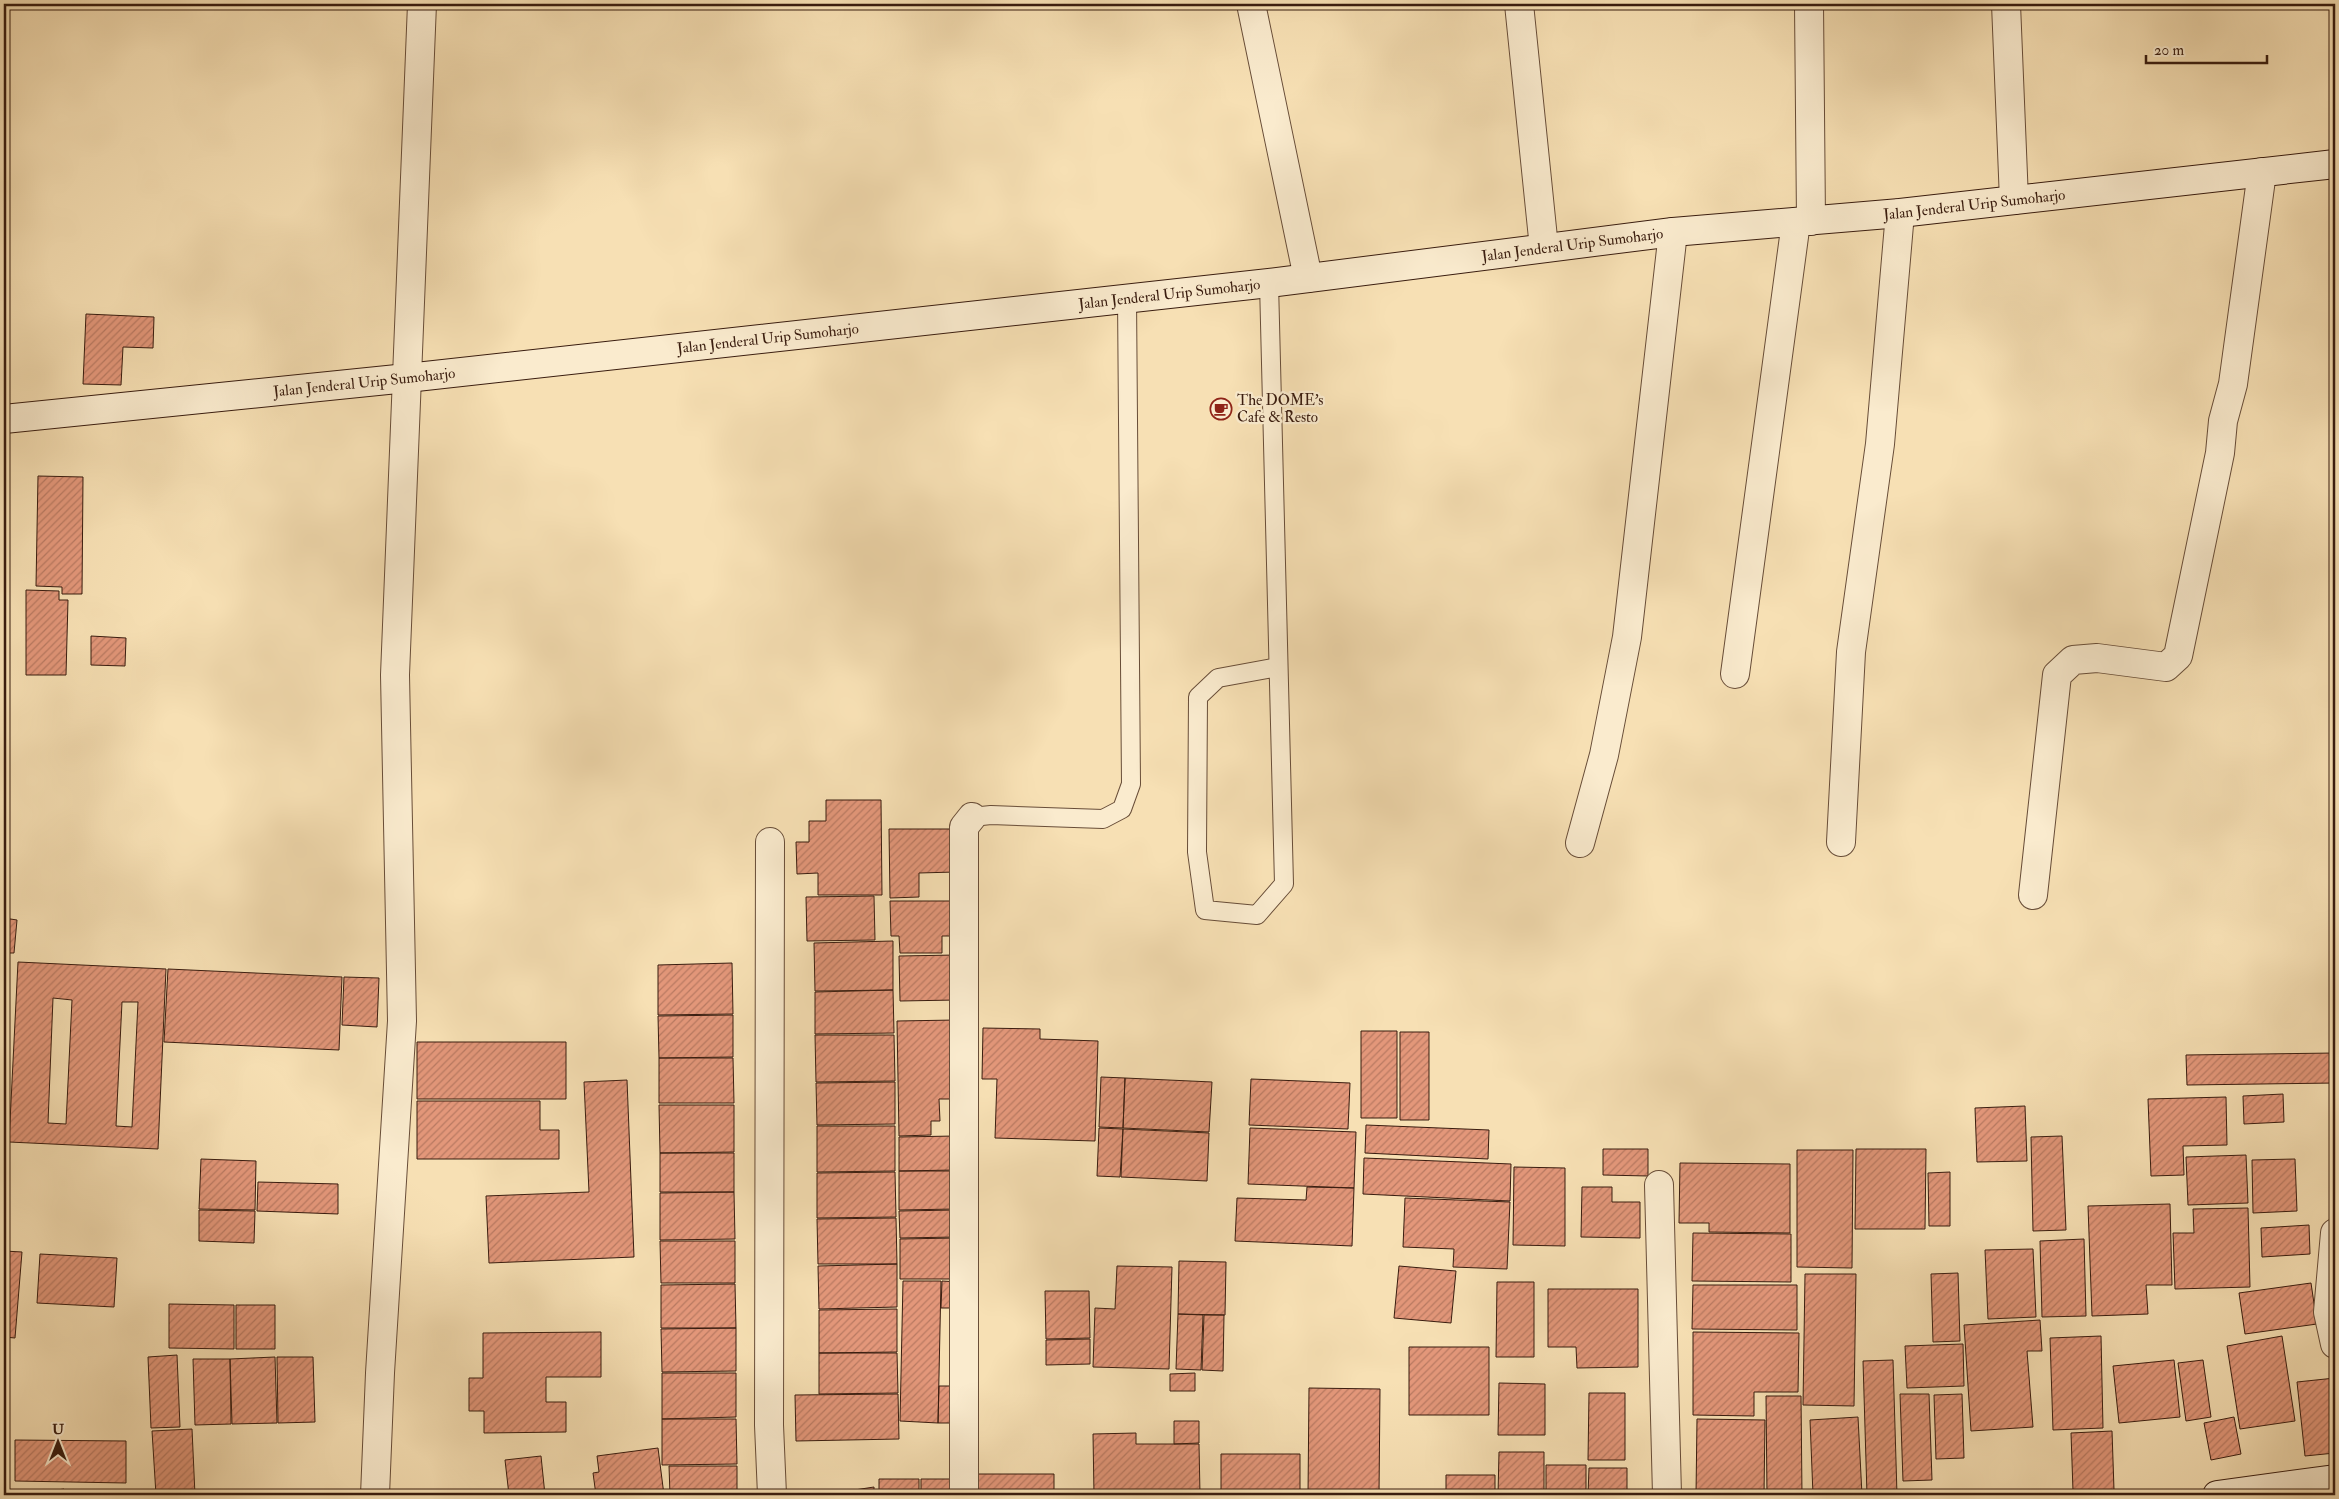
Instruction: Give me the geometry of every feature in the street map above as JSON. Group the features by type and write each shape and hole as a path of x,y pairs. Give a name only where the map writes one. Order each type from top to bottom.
{"street":[{"path":"375,1495 380,1374 402,1021 395,675 422,4"},
{"path":"1251,4 1308,278"},
{"path":"1519,4 1544,248"},
{"path":"1735,674 1803,221 1808,4"},
{"path":"2006,4 2014,200"},
{"name":"Jalan Jenderal Urip Sumoharjo","path":"4,419 407,378 1269,283 1673,232 1900,213 2335,164"},
{"path":"2033,895 2057,674 2073,660 2096,658 2166,667 2178,656 2220,453 2223,421 2234,384 2262,172"},
{"path":"1841,842 1851,652 1880,444 1900,213"},
{"path":"1580,843 1604,755 1628,637 1673,232"},
{"path":"964,1495 964,827 972,817"},
{"path":"770,842 769,1425 772,1495"},
{"path":"1659,1185 1666,1495"},
{"path":"2335,1233 2328,1312 2335,1344"},
{"path":"2217,1495 2335,1479"}],"lane":[{"path":"1269,283 1284,884 1257,915 1205,910 1197,852 1198,697 1218,678 1278,667"},
{"path":"972,817 991,815 1103,819 1122,808 1131,784 1127,298"}],"building":[{"path":"86,314 154,317 153,348 123,347 121,385 83,384"},
{"path":"38,476 83,477 82,594 62,594 62,587 36,586"},
{"path":"26,590 59,591 59,600 68,600 66,675 26,675"},
{"path":"91,636 126,638 125,666 91,665"},
{"path":"826,800 881,800 882,895 818,895 818,873 797,874 796,842 809,842 809,821 826,821"},
{"path":"889,829 954,829 955,872 919,873 919,897 890,898"},
{"path":"874,896 875,940 807,941 806,897"},
{"path":"890,901 955,901 956,936 942,936 942,953 900,953 899,936 891,936"},
{"path":"4,918 17,920 14,953 4,953"},
{"path":"893,941 893,990 815,991 814,943"},
{"path":"956,955 956,1000 900,1001 899,956"},
{"path":"18,962 166,969 158,1149 9,1142","holes":["53,998 72,1000 66,1124 48,1123","122,1002 138,1002 132,1127 116,1126"]},
{"path":"732,963 733,1014 658,1015 658,965"},
{"path":"4,964 8,964 6,1015 4,1015"},
{"path":"168,969 342,977 339,1050 164,1042"},
{"path":"344,977 379,978 377,1027 342,1025"},
{"path":"893,990 894,1033 815,1034 815,992"},
{"path":"733,1015 733,1057 659,1058 658,1016"},
{"path":"956,1020 958,1099 939,1099 940,1121 931,1121 931,1135 899,1136 897,1021"},
{"path":"983,1028 1040,1029 1040,1039 1098,1041 1095,1141 995,1138 997,1079 982,1079"},
{"path":"1361,1031 1397,1031 1397,1118 1361,1118"},
{"path":"1400,1032 1429,1032 1429,1120 1400,1120"},
{"path":"815,1035 894,1035 895,1081 816,1082"},
{"path":"417,1042 566,1042 566,1099 417,1099"},
{"path":"2335,1053 2335,1083 2187,1085 2186,1055"},
{"path":"659,1058 733,1058 734,1103 659,1103"},
{"path":"1101,1077 1125,1078 1123,1128 1099,1127"},
{"path":"1125,1078 1212,1082 1209,1132 1123,1128"},
{"path":"1251,1079 1350,1083 1348,1129 1249,1125"},
{"path":"627,1080 634,1257 489,1263 486,1196 589,1192 584,1082"},
{"path":"895,1082 895,1124 817,1125 816,1083"},
{"path":"2283,1094 2284,1122 2244,1124 2243,1096"},
{"path":"2226,1097 2227,1145 2183,1146 2184,1175 2151,1176 2148,1099"},
{"path":"417,1101 540,1101 540,1130 559,1130 559,1159 417,1159"},
{"path":"659,1105 734,1105 734,1152 660,1153"},
{"path":"2025,1106 2027,1161 1977,1162 1975,1108"},
{"path":"1366,1125 1489,1130 1488,1159 1365,1153"},
{"path":"817,1126 895,1126 895,1171 817,1172"},
{"path":"1099,1128 1123,1129 1120,1177 1097,1176"},
{"path":"1250,1128 1356,1132 1354,1188 1248,1184"},
{"path":"1123,1129 1209,1133 1207,1181 1121,1177"},
{"path":"955,1136 955,1170 899,1171 899,1137"},
{"path":"2062,1136 2066,1230 2033,1231 2031,1137"},
{"path":"1603,1149 1648,1149 1648,1176 1603,1175"},
{"path":"1856,1149 1926,1149 1925,1229 1855,1229"},
{"path":"1797,1150 1853,1150 1852,1268 1797,1267"},
{"path":"660,1153 734,1153 734,1192 660,1192"},
{"path":"2246,1155 2248,1203 2188,1205 2186,1157"},
{"path":"1364,1158 1511,1164 1510,1201 1363,1194"},
{"path":"201,1159 256,1161 255,1210 199,1209"},
{"path":"2295,1159 2297,1211 2253,1213 2252,1160"},
{"path":"1680,1163 1790,1164 1790,1233 1709,1232 1709,1223 1679,1223"},
{"path":"1514,1167 1565,1168 1565,1246 1513,1245"},
{"path":"899,1171 955,1171 956,1209 899,1210"},
{"path":"895,1172 896,1217 817,1218 817,1173"},
{"path":"1950,1172 1950,1226 1929,1226 1928,1173"},
{"path":"258,1182 338,1184 338,1214 257,1211"},
{"path":"1307,1187 1354,1188 1352,1246 1235,1241 1237,1198 1306,1200"},
{"path":"1582,1187 1612,1187 1612,1202 1640,1202 1640,1238 1581,1237"},
{"path":"734,1192 735,1239 660,1240 660,1193"},
{"path":"1405,1198 1510,1202 1507,1269 1453,1267 1454,1249 1403,1247"},
{"path":"2170,1204 2172,1285 2146,1285 2148,1314 2092,1316 2088,1206"},
{"path":"2248,1208 2250,1287 2175,1289 2173,1233 2194,1233 2193,1209"},
{"path":"199,1210 255,1211 254,1243 199,1241"},
{"path":"956,1210 956,1237 900,1238 899,1211"},
{"path":"896,1218 897,1264 818,1264 817,1219"},
{"path":"2309,1225 2310,1254 2262,1257 2261,1228"},
{"path":"1693,1233 1791,1234 1791,1282 1692,1281"},
{"path":"956,1238 956,1279 900,1279 900,1239"},
{"path":"2084,1239 2086,1316 2042,1317 2040,1241"},
{"path":"660,1241 735,1241 735,1283 661,1283"},
{"path":"2033,1249 2036,1317 1988,1319 1985,1250"},
{"path":"4,1251 22,1252 15,1338 4,1337"},
{"path":"40,1254 117,1258 114,1307 37,1303"},
{"path":"1179,1261 1226,1262 1225,1315 1178,1314"},
{"path":"897,1264 897,1307 819,1309 818,1266"},
{"path":"1117,1266 1172,1267 1169,1369 1093,1367 1095,1308 1115,1309"},
{"path":"1399,1266 1456,1271 1451,1323 1394,1318"},
{"path":"1958,1273 1960,1341 1933,1342 1931,1274"},
{"path":"1805,1274 1856,1274 1854,1406 1803,1405"},
{"path":"903,1281 941,1281 938,1423 900,1421"},
{"path":"942,1281 960,1282 960,1308 941,1308"},
{"path":"1497,1282 1534,1282 1534,1357 1496,1357"},
{"path":"2311,1283 2317,1324 2245,1334 2239,1293"},
{"path":"735,1284 736,1328 661,1328 661,1285"},
{"path":"1693,1285 1797,1285 1797,1330 1692,1329"},
{"path":"1548,1289 1638,1289 1638,1367 1577,1368 1576,1347 1548,1347"},
{"path":"1045,1291 1089,1291 1090,1338 1046,1339"},
{"path":"169,1304 234,1305 234,1349 169,1348"},
{"path":"236,1305 275,1305 275,1349 236,1349"},
{"path":"897,1309 897,1352 819,1353 819,1310"},
{"path":"1178,1314 1203,1315 1201,1370 1176,1369"},
{"path":"1204,1315 1224,1315 1223,1371 1202,1370"},
{"path":"2040,1320 2042,1351 2027,1351 2033,1427 1971,1431 1964,1325"},
{"path":"736,1328 736,1371 662,1372 661,1329"},
{"path":"601,1332 601,1377 546,1377 546,1402 566,1402 566,1432 484,1433 484,1411 469,1411 469,1378 483,1378 483,1333"},
{"path":"1693,1332 1799,1333 1798,1392 1754,1392 1754,1416 1693,1415"},
{"path":"2101,1336 2103,1428 2053,1430 2050,1338"},
{"path":"2282,1336 2295,1421 2240,1429 2227,1346"},
{"path":"1090,1339 1090,1364 1046,1365 1046,1340"},
{"path":"1963,1344 1964,1386 1907,1388 1905,1346"},
{"path":"1409,1347 1489,1347 1489,1415 1409,1415"},
{"path":"819,1353 897,1353 898,1393 819,1394"},
{"path":"177,1355 180,1427 151,1428 148,1357"},
{"path":"275,1357 277,1423 232,1424 230,1359"},
{"path":"277,1357 313,1357 315,1422 278,1423"},
{"path":"193,1359 230,1359 231,1424 195,1425"},
{"path":"1893,1360 1897,1495 1867,1495 1863,1361"},
{"path":"2174,1360 2180,1417 2119,1423 2113,1366"},
{"path":"2203,1360 2211,1417 2186,1421 2178,1363"},
{"path":"662,1373 736,1373 736,1417 662,1419"},
{"path":"1195,1373 1195,1391 1170,1391 1170,1374"},
{"path":"2335,1378 2335,1453 2305,1456 2297,1382"},
{"path":"1499,1383 1545,1384 1545,1435 1498,1435"},
{"path":"939,1386 958,1386 957,1423 938,1423"},
{"path":"1309,1388 1380,1389 1379,1495 1308,1495"},
{"path":"1589,1393 1625,1393 1625,1460 1588,1460"},
{"path":"898,1394 899,1439 796,1441 795,1395"},
{"path":"1900,1394 1929,1394 1932,1480 1903,1481"},
{"path":"1962,1394 1964,1458 1936,1459 1934,1395"},
{"path":"1766,1396 1801,1396 1802,1495 1767,1495"},
{"path":"1858,1417 1862,1495 1813,1495 1810,1420"},
{"path":"2234,1417 2241,1454 2211,1460 2204,1423"},
{"path":"662,1419 736,1419 737,1464 662,1465"},
{"path":"1697,1419 1765,1420 1764,1495 1696,1495"},
{"path":"1174,1421 1199,1421 1199,1443 1174,1444"},
{"path":"192,1429 195,1495 156,1495 152,1431"},
{"path":"2112,1431 2114,1490 2073,1491 2071,1433"},
{"path":"1136,1433 1136,1444 1199,1444 1200,1495 1094,1495 1093,1434"},
{"path":"15,1440 126,1441 126,1483 15,1481"},
{"path":"658,1448 664,1495 596,1495 593,1473 599,1472 597,1456"},
{"path":"1499,1452 1544,1452 1544,1495 1498,1495"},
{"path":"1221,1454 1300,1454 1300,1495 1221,1495"},
{"path":"541,1456 545,1495 509,1495 505,1460"},
{"path":"1546,1465 1586,1465 1586,1495 1546,1495"},
{"path":"669,1466 737,1466 737,1495 670,1495"},
{"path":"1589,1468 1627,1468 1627,1495 1588,1495"},
{"path":"978,1474 1054,1474 1054,1495 978,1495"},
{"path":"1446,1475 1495,1475 1495,1495 1446,1495"},
{"path":"879,1479 919,1479 919,1495 879,1495"},
{"path":"921,1479 957,1479 957,1495 921,1495"},
{"path":"874,1487 874,1495 822,1495"},
{"path":"64,1489 64,1495 20,1495"}],"place":[{"name":"The DOME's Cafe & Resto","path":"1221,409"}]}
